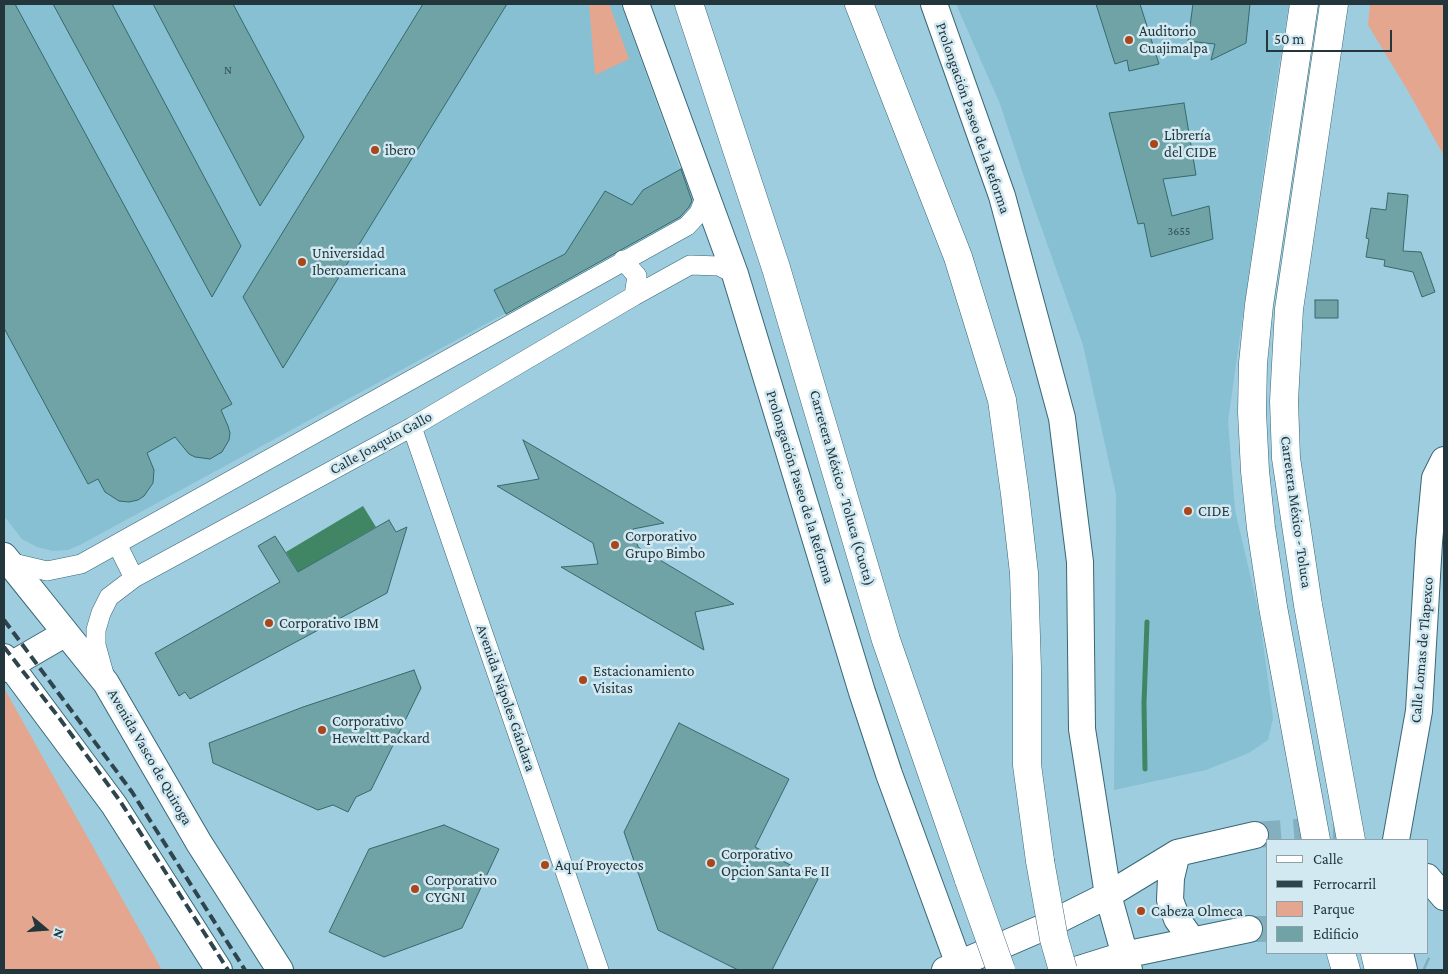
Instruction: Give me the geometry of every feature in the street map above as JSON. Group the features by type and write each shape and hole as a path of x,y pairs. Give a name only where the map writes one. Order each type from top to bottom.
{"main road":[{"name":"Prolongación Paseo de la Reforma","path":"636,4 735,274 880,746 955,968"},
{"name":"Carretera México - Toluca (Cuota)","path":"689,4 776,268 886,640 1001,970"},
{"path":"859,4 958,257 1002,400 1024,573 1027,765 1040,862 1054,939 1063,970"},
{"name":"Prolongación Paseo de la Reforma","path":"934,4 1002,196 1062,418 1080,562 1082,729 1108,895 1127,963"},
{"path":"1304,4 1259,305 1253,363 1252,412 1257,490 1273,606 1316,839"},
{"name":"Carretera México - Toluca","path":"1334,4 1289,309 1284,401 1286,458 1308,605 1351,839"},
{"name":"Calle Lomas de Tlapexco","path":"1396,839 1419,711 1435,478 1444,460"},
{"name":"Avenida Vasco de Quiroga","path":"5,559 106,683 199,843 280,970"},
{"path":"66,633 6,664 114,805 219,970"},
{"path":"955,968 1108,895 1177,853 1255,834"},
{"path":"1177,853 1171,878 1170,900 1177,919 1192,940"},
{"path":"1428,877 1444,897"},
{"path":"1076,970 1127,963 1192,940 1249,929"},
{"path":"1341,954 1346,970"},
{"path":"1375,954 1379,970"},
{"path":"1400,954 1404,970"}],"street":[{"path":"5,559 46,571 81,564 687,226 699,213 706,194"},
{"path":"623,260 637,276 634,296"},
{"name":"Calle Joaquín Gallo","path":"106,683 96,645 96,630 101,613 109,597 134,578 412,427 690,265 719,266 735,274"},
{"name":"Avenida Nápoles Gándara","path":"412,427 599,970"},
{"path":"117,544 134,578"}],"shaded area":[{"name":"Universidad Iberoamericana","path":"4,4 621,4 695,210 80,545 68,550 53,551 37,547 22,539 4,516"},
{"path":"956,4 1289,4 1228,421 1235,510 1259,613 1273,718 1268,740 1249,753 1206,770 1114,790 1116,494 1083,345 1000,104"},
{"path":"363,506 376,527 298,572 286,552"}],"green space":[{"path":"589,4 609,4 629,59 595,75"},
{"path":"1370,4 1444,4 1444,156 1368,25"},
{"path":"4,688 162,970 4,970"}],"building":[{"path":"4,4 15,4 232,404 221,410 230,433 229,440 222,452 210,459 195,457 189,454 175,437 147,453 154,470 153,483 144,496 138,500 129,502 119,501 105,492 98,479 88,484 4,328"},
{"path":"53,4 112,4 241,246 212,297"},
{"path":"153,4 233,4 304,137 260,206"},
{"name":"ibero","path":"423,4 507,4 283,368 243,297"},
{"name":"Auditorio Cuajimalpa","path":"1096,4 1140,4 1159,64 1129,71 1127,60 1115,64"},
{"path":"1193,4 1250,4 1246,43 1211,60 1215,44 1188,41"},
{"name":"Librería del CIDE","path":"1184,103 1196,175 1163,179 1172,216 1209,206 1213,239 1151,257 1144,223 1138,224 1109,113"},
{"path":"681,169 692,201 680,217 506,314 494,290 565,254 605,191 632,205 643,190"},
{"path":"1388,193 1408,195 1403,251 1421,252 1435,292 1422,297 1413,272 1384,266 1385,260 1366,257 1369,239 1366,238 1371,208 1386,210"},
{"path":"1315,300 1338,300 1338,318 1315,318"},
{"name":"Corporativo Grupo Bimbo","path":"523,440 664,523 633,529 638,547 734,604 695,612 704,650 561,567 598,564 593,543 497,486 539,479"},
{"name":"Corporativo IBM","path":"389,520 396,532 407,527 387,593 190,699 185,692 179,696 155,653 280,582 258,546 275,536 298,572"},
{"name":"Corporativo Heweltt Packard","path":"414,670 421,688 371,790 356,797 348,812 333,805 318,810 213,763 209,743 303,707"},
{"name":"Corporativo Opcion Santa Fe II","path":"679,723 789,779 755,847 818,879 772,970 738,970 658,930 624,832"},
{"name":"Corporativo CYGNI","path":"444,825 499,849 462,928 384,957 329,932 369,849"}],"waterway":[{"path":"1145,769 1144,703 1147,622"}],"tunnel":[{"path":"1255,835 1297,832 1347,834 1360,839"},
{"path":"1249,929 1266,929"},
{"path":"1389,954 1425,970"}],"railway":[{"path":"4,620 132,792 245,970"},
{"path":"4,647 120,801 228,970"}],"place":[{"name":"Auditorio Cuajimalpa","path":"1129,40"},
{"name":"Librería del CIDE","path":"1154,144"},
{"name":"ibero","path":"375,150"},
{"name":"Universidad Iberoamericana","path":"302,262"},
{"name":"CIDE","path":"1188,511"},
{"name":"Corporativo Grupo Bimbo","path":"615,545"},
{"name":"Corporativo IBM","path":"269,623"},
{"name":"Estacionamiento Visitas","path":"583,680"},
{"name":"Corporativo Heweltt Packard","path":"322,730"},
{"name":"Corporativo Opcion Santa Fe II","path":"711,863"},
{"name":"Aquí Proyectos","path":"545,865"},
{"name":"Corporativo CYGNI","path":"415,889"},
{"name":"Cabeza Olmeca","path":"1141,911"}]}
